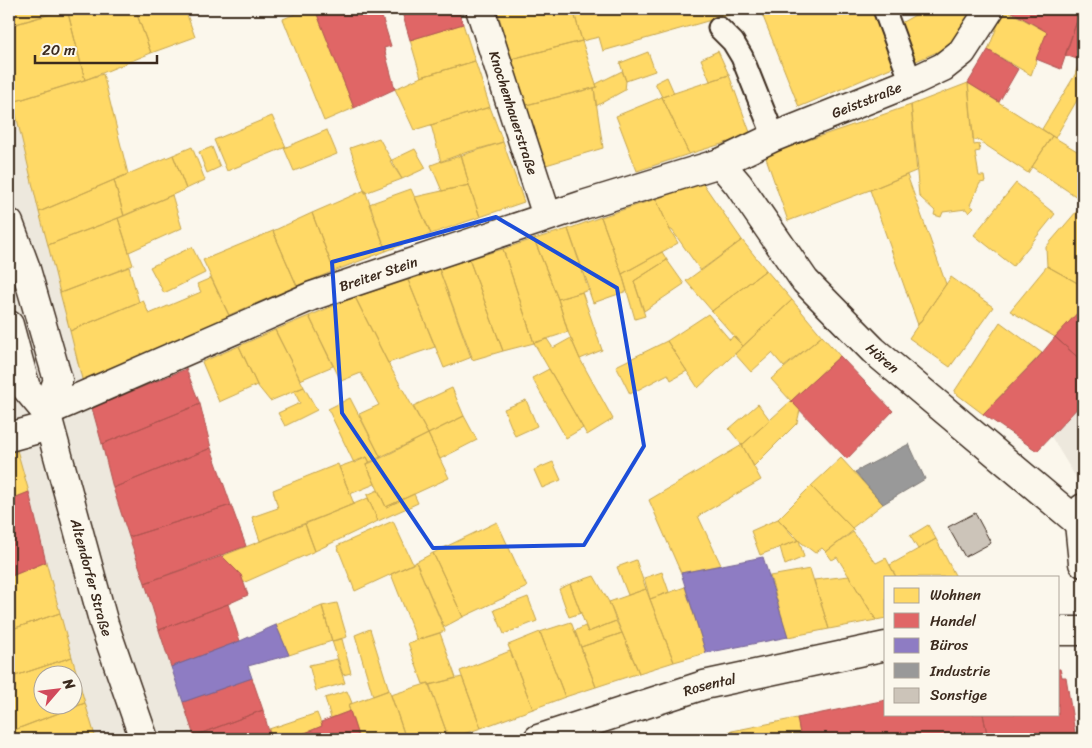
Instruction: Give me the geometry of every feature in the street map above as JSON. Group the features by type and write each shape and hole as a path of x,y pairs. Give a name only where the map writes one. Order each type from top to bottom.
{"street":[{"name":"Knochenhauerstraße","path":"480,9 547,216"},
{"name":"Geiststraße","path":"720,162 774,137 911,82 943,67 962,52 990,9"},
{"name":"Breiter Stein","path":"9,437 312,296 547,216 720,162"},
{"name":"Hören","path":"720,162 738,184 804,281 873,350 1081,516"},
{"path":"9,223 25,266 58,380 47,419"},
{"name":"Altendorfer Straße","path":"9,324 26,388 47,419 104,624 144,739"},
{"path":"1081,516 1083,563"},
{"path":"1060,631 1083,631"},
{"name":"Rosental","path":"538,739 704,685 884,646"}],"lane":[{"path":"886,9 884,9 911,82"},
{"path":"719,28 733,42 742,57 774,137"}],"highlighted area":[{"path":"496,217 617,288 644,446 584,545 433,548 342,413 332,262"}],"shaded area":[{"path":"9,9 34,9 256,739 47,739 39,716 82,716 82,666 32,666 32,696 9,630"},
{"path":"1083,353 1083,489 1035,410"}],"building: Wohnen":[{"path":"9,9 69,9 9,26"},
{"path":"67,9 85,80 13,102 9,85 9,26"},
{"path":"67,9 135,9 151,53 85,80"},
{"path":"135,9 185,9 195,37 151,53"},
{"path":"307,9 315,9 354,108 324,121 283,19"},
{"path":"497,9 573,9 582,41 511,59"},
{"path":"573,9 731,9 732,14 603,51 599,37 582,41"},
{"path":"760,9 872,9 895,66 799,107"},
{"path":"926,9 978,9 953,45 916,61 899,24"},
{"path":"1004,9 1047,32 1031,75 988,50"},
{"path":"463,24 475,61 421,77 410,40"},
{"path":"582,41 597,87 526,105 511,59"},
{"path":"718,51 729,75 710,81 701,59"},
{"path":"648,52 655,71 626,81 620,63"},
{"path":"1080,59 1083,61 1083,90 1055,138 1042,129 1075,75"},
{"path":"475,61 490,107 414,130 395,89 421,77"},
{"path":"622,71 626,81 625,90 596,106 594,88 597,87 596,84"},
{"path":"103,74 128,174 39,212 13,102"},
{"path":"729,75 751,135 689,154 662,97"},
{"path":"667,77 674,93 662,97 655,83"},
{"path":"968,83 974,145 979,144 980,151 975,152 979,176 984,176 985,182 980,183 970,205 974,208 969,213 966,209 943,212 941,217 934,215 935,211 919,196 911,105"},
{"path":"968,83 1052,136 1028,173 978,140 973,140"},
{"path":"594,88 603,148 546,165 526,105"},
{"path":"662,97 689,154 637,171 616,116"},
{"path":"911,105 918,170 788,221 765,155"},
{"path":"490,107 503,142 441,162 431,125"},
{"path":"272,116 286,147 227,171 214,140"},
{"path":"327,130 337,154 294,171 284,148"},
{"path":"1052,136 1077,151 1083,143 1083,201 1032,167"},
{"path":"379,138 402,179 365,193 350,148"},
{"path":"503,142 524,202 480,217 461,154"},
{"path":"192,147 205,180 186,189 173,155"},
{"path":"212,147 220,167 207,173 199,152"},
{"path":"415,149 426,168 402,179 390,161"},
{"path":"461,154 469,185 442,191 431,165"},
{"path":"173,155 186,189 124,216 114,180"},
{"path":"907,175 946,284 918,325 870,190"},
{"path":"114,180 124,216 48,245 39,212"},
{"path":"702,182 742,240 701,271 672,230 670,230 656,199"},
{"path":"1016,183 1055,214 1013,266 974,235"},
{"path":"469,185 480,217 431,234 415,197"},
{"path":"411,189 431,234 386,251 369,204"},
{"path":"365,190 386,251 334,271 312,213"},
{"path":"172,195 182,228 129,252 118,218"},
{"path":"656,199 678,243 622,274 601,217"},
{"path":"1083,204 1083,286 1047,266 1046,247"},
{"path":"312,213 334,271 297,286 273,231"},
{"path":"601,217 627,291 593,303 568,229"},
{"path":"118,218 133,265 60,293 48,245"},
{"path":"568,229 590,290 558,299 534,239"},
{"path":"273,231 297,286 229,315 203,260"},
{"path":"534,239 558,299 568,332 534,343 503,249"},
{"path":"742,240 766,270 712,311 686,281"},
{"path":"192,247 205,273 164,293 150,267"},
{"path":"503,249 534,343 503,351 469,259"},
{"path":"662,252 667,260 634,281 645,316 635,319 622,274"},
{"path":"469,259 503,351 472,360 439,269"},
{"path":"667,260 684,284 644,311 634,281"},
{"path":"1047,266 1083,286 1083,307 1055,337 1010,311"},
{"path":"129,267 139,302 70,331 60,293"},
{"path":"439,269 472,357 444,368 408,280"},
{"path":"766,270 792,300 743,346 712,311"},
{"path":"951,277 993,307 950,367 909,338"},
{"path":"211,278 232,322 83,383 70,331 143,300 149,314 201,292 197,284"},
{"path":"408,280 435,347 388,363 355,297"},
{"path":"582,292 602,350 580,359 568,332 558,299"},
{"path":"355,297 388,363 428,434 381,458 359,414 379,405 361,373 341,381 309,316"},
{"path":"792,300 822,336 784,367 772,353 751,372 735,354"},
{"path":"708,314 730,340 733,336 743,346 698,388 667,341"},
{"path":"309,316 333,366 300,380 275,330"},
{"path":"1000,322 1042,353 983,414 954,392"},
{"path":"275,330 304,387 270,401 257,385 239,346"},
{"path":"822,336 840,356 791,401 771,379"},
{"path":"571,338 580,359 613,419 587,435 534,343 547,339 553,348"},
{"path":"667,341 687,371 671,380 668,374 630,394 616,366"},
{"path":"239,346 257,385 219,402 202,362"},
{"path":"549,369 583,428 566,438 532,378"},
{"path":"304,387 317,410 285,426 278,413 300,403 294,391"},
{"path":"452,388 464,416 428,434 413,406"},
{"path":"350,398 381,458 370,463 367,457 354,463 328,409"},
{"path":"526,400 537,426 515,436 504,409"},
{"path":"791,401 800,410 797,423 754,466 742,445"},
{"path":"758,404 770,420 742,445 729,429"},
{"path":"464,416 477,440 440,459 428,434"},
{"path":"428,434 449,478 386,507 366,464"},
{"path":"15,443 29,492 9,500 9,446"},
{"path":"742,445 761,480 698,516 721,565 681,573 649,500"},
{"path":"367,457 370,463 366,464 375,484 350,494 339,467"},
{"path":"841,458 883,504 852,528 811,486"},
{"path":"553,462 561,480 542,488 534,470"},
{"path":"338,464 354,504 260,541 252,517 278,508 273,490"},
{"path":"811,486 854,530 826,552 822,548 815,553 794,537 778,519"},
{"path":"378,490 386,507 414,494 418,503 378,521 367,495"},
{"path":"368,498 378,521 315,551 305,524"},
{"path":"778,519 799,540 760,555 751,531"},
{"path":"393,521 413,564 355,591 337,546"},
{"path":"497,522 527,587 463,617 433,553"},
{"path":"305,524 315,551 243,583 241,575 222,556"},
{"path":"928,525 936,539 918,549 910,536"},
{"path":"853,532 876,563 886,558 895,576 884,576 884,618 876,620 837,557 832,560 826,552"},
{"path":"936,539 955,576 896,576 890,565"},
{"path":"799,540 804,557 785,565 780,547"},
{"path":"433,553 463,617 444,627 416,562"},
{"path":"636,560 646,589 628,595 617,567"},
{"path":"46,562 60,613 9,630 9,577"},
{"path":"416,562 445,631 417,640 391,574"},
{"path":"810,569 829,629 788,637 770,576"},
{"path":"662,572 669,592 650,599 644,578"},
{"path":"594,576 609,602 616,621 588,632 570,584"},
{"path":"849,576 876,620 829,629 814,580"},
{"path":"570,584 581,613 569,617 559,589"},
{"path":"685,587 706,653 674,662 650,599"},
{"path":"646,589 674,662 639,673 609,602"},
{"path":"528,597 537,621 504,634 494,610"},
{"path":"337,603 347,637 332,641 322,606"},
{"path":"322,606 332,641 289,655 276,625"},
{"path":"60,613 72,657 45,666 32,666 32,670 9,678 9,630"},
{"path":"616,621 622,633 581,647 575,631 585,626 588,632"},
{"path":"571,622 596,687 565,697 540,632"},
{"path":"370,629 389,690 373,696 355,635"},
{"path":"540,632 565,697 533,709 508,645"},
{"path":"440,633 456,678 429,685 429,683 423,684 408,643"},
{"path":"622,633 639,673 596,687 581,647"},
{"path":"342,639 351,673 343,675 332,641"},
{"path":"510,651 533,709 481,728 460,671"},
{"path":"72,657 75,666 45,666"},
{"path":"337,659 345,683 316,691 309,665"},
{"path":"32,670 32,716 51,716 9,732 9,678"},
{"path":"462,677 481,728 449,739 429,685"},
{"path":"429,683 449,739 406,739 391,695"},
{"path":"389,690 406,739 359,739 348,705"},
{"path":"347,691 352,703 348,705 350,711 331,718 325,698"},
{"path":"82,692 85,703 82,704"},
{"path":"85,703 96,739 9,739 9,732 51,716 82,716 82,704"},
{"path":"317,713 322,726 298,736 299,739 271,739 269,729"},
{"path":"797,718 801,739 735,739 732,731"},
{"path":"732,731 735,739 708,739"}],"building: Handel":[{"path":"315,9 383,9 380,10 391,46 384,48 395,89 354,108"},
{"path":"401,9 458,9 463,24 410,40"},
{"path":"1007,9 1081,9 1061,69 1036,59 1047,32"},
{"path":"1081,9 1083,9 1083,61 1065,55"},
{"path":"988,50 1018,69 999,102 968,83"},
{"path":"1083,307 1083,362 1055,337"},
{"path":"1055,337 1083,362 1083,402 1037,451 983,414 1038,358"},
{"path":"840,356 893,411 847,459 791,401"},
{"path":"186,369 200,404 102,444 92,408"},
{"path":"200,404 211,448 113,488 102,444"},
{"path":"211,448 231,505 129,537 113,488"},
{"path":"29,492 46,562 9,577 9,500"},
{"path":"231,505 246,546 145,583 129,537"},
{"path":"222,556 241,575 248,595 159,630 145,583"},
{"path":"228,604 240,641 171,667 159,630"},
{"path":"1060,669 1062,677 1066,677 1076,739 988,739 983,716 1060,716"},
{"path":"252,678 263,710 194,736 183,702"},
{"path":"884,700 884,716 983,716 988,739 801,739 797,718"},
{"path":"263,710 271,739 195,739 194,736"},
{"path":"350,711 359,739 299,739 298,736 322,726 321,722"}],"building: Büros":[{"path":"763,557 788,637 706,653 681,573"},
{"path":"276,625 289,655 248,666 252,678 183,702 171,667"}],"building: Industrie":[{"path":"909,444 925,479 883,504 855,472"}],"building: Sonstige":[{"path":"975,513 991,543 965,557 948,527"}]}
